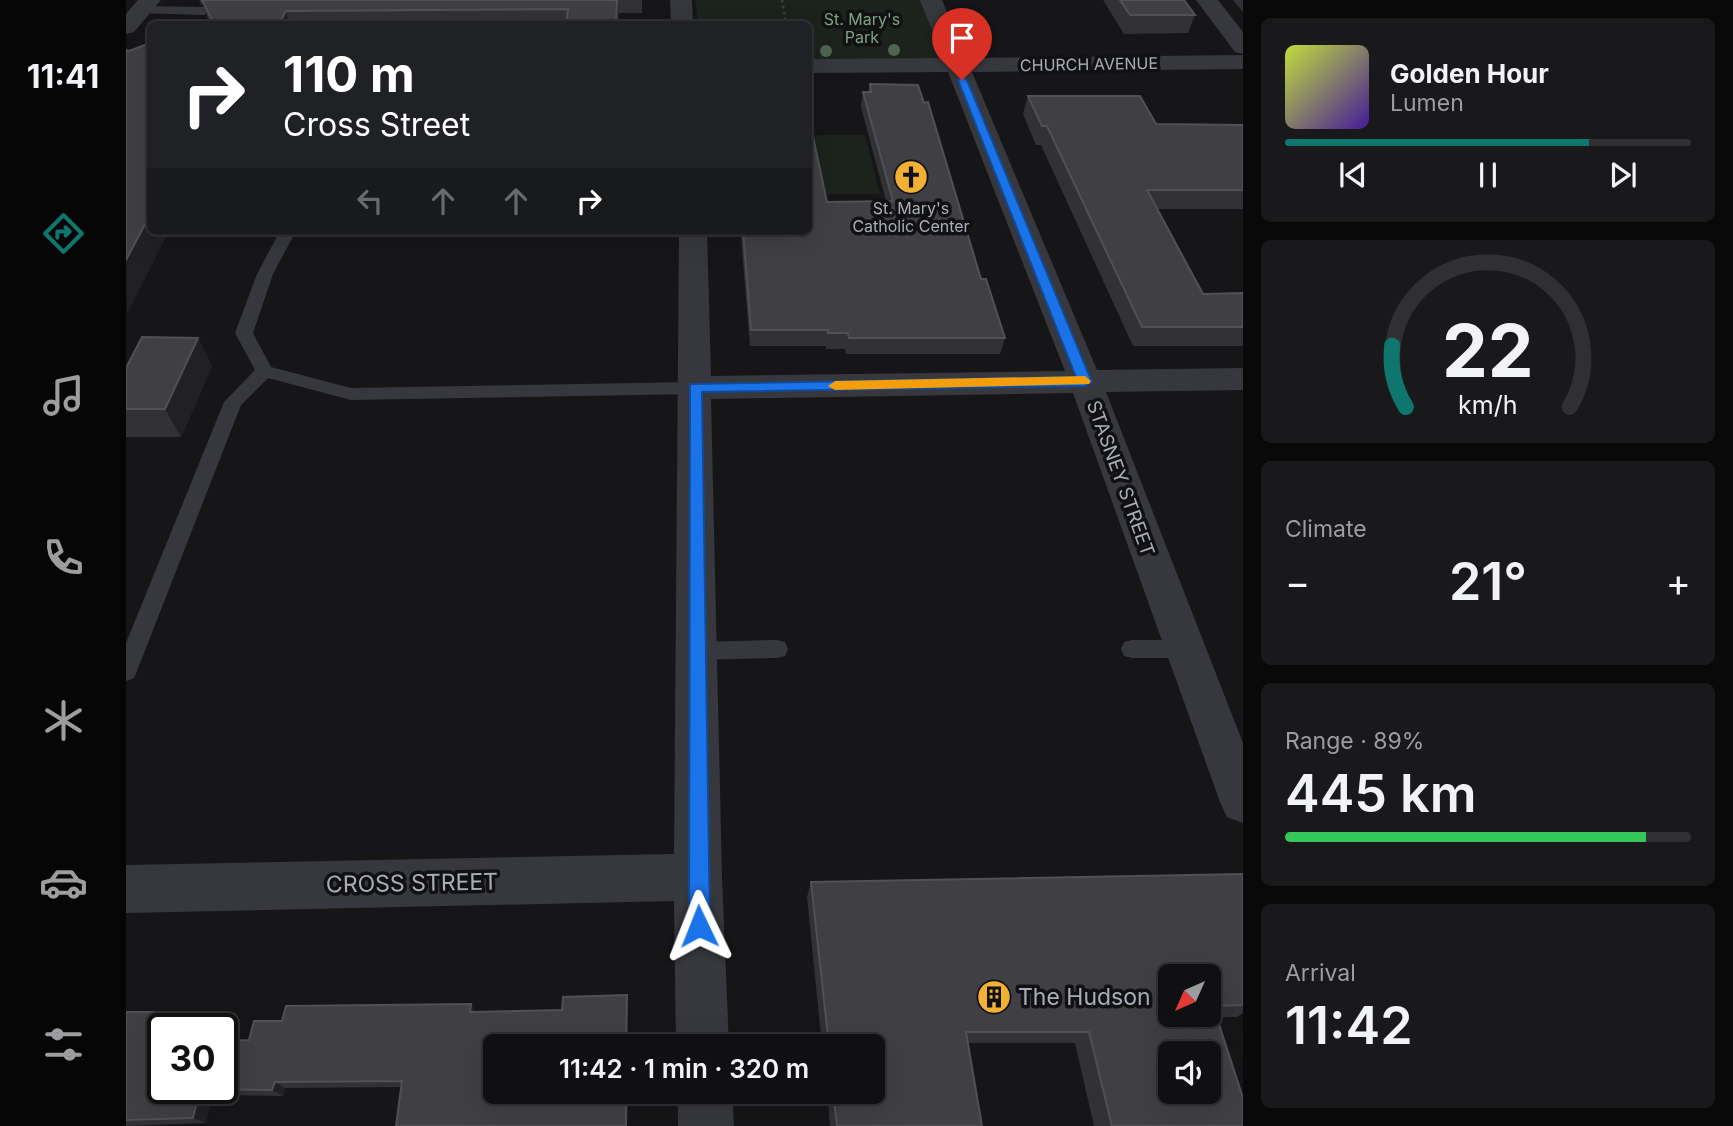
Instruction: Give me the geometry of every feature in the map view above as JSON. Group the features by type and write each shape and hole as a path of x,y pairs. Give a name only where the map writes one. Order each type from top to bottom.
{"street":[{"path":"681,0 682,21"},
{"name":"STASNEY STREET","path":"932,0 956,66 1085,382 1243,802"},
{"path":"1207,0 1243,47"},
{"path":"130,40 146,5"},
{"name":"CHURCH AVENUE","path":"812,66 1243,62"},
{"path":"693,235 698,877 703,1034"},
{"path":"695,388 1243,379"},
{"name":"CROSS STREET","path":"126,888 698,877"},
{"path":"705,1104 706,1126"}],"lane":[{"path":"146,5 204,11"},
{"path":"287,235 265,274 244,333 264,371 351,394 695,388"},
{"path":"126,671 233,402 264,371"},
{"path":"696,651 778,649"},
{"path":"1132,649 1184,649"}],"path":[{"path":"782,0 786,21"}],"green space":[{"name":"St. Mary's Park","path":"695,0 924,0 940,58 812,59 812,21 698,21"},
{"path":"812,135 865,135 880,194 824,194"}],"building":[{"path":"202,0 617,0 616,21 566,21 568,9 286,11 281,21 212,21"},
{"path":"1120,0 1184,0 1195,15 1130,15"},
{"path":"147,44 147,221 126,260 126,50"},
{"path":"870,84 918,85 924,103 928,102 981,279 986,279 1005,338 849,338 848,333 828,333 828,330 751,330 743,235 812,235 812,132 827,202 893,201 863,92 871,92"},
{"path":"1028,96 1140,96 1156,124 1243,125 1243,190 1147,190 1203,294 1243,293 1243,327 1142,327 1047,126 1042,126"},
{"path":"142,337 198,338 165,409 126,409 126,368"},
{"name":"The Hudson","path":"1243,874 1243,1005 1222,1006 1222,964 1158,964 1158,1027 1220,1027 1243,1098 1243,1126 1112,1126 1089,1032 966,1032 982,1126 837,1126 834,1104 885,1104 885,1034 828,1034 811,882"},
{"path":"627,995 626,1034 483,1034 483,1104 626,1104 626,1126 396,1126 402,1081 275,1082 272,1090 238,1090 238,1040 249,1040 254,1021 282,1021 286,1006 471,1004 470,1012 562,1010 563,997"},
{"path":"126,1012 157,1012 147,1013 147,1104 196,1104 193,1118 126,1120"}],"slow traffic":[{"path":"835,386 1085,381"}],"place":[{"name":"St. Mary's Catholic Center","path":"911,177"},
{"name":"The Hudson","path":"994,997"}],"route":[{"path":"699,926 695,388 1085,382 962,80"}]}
